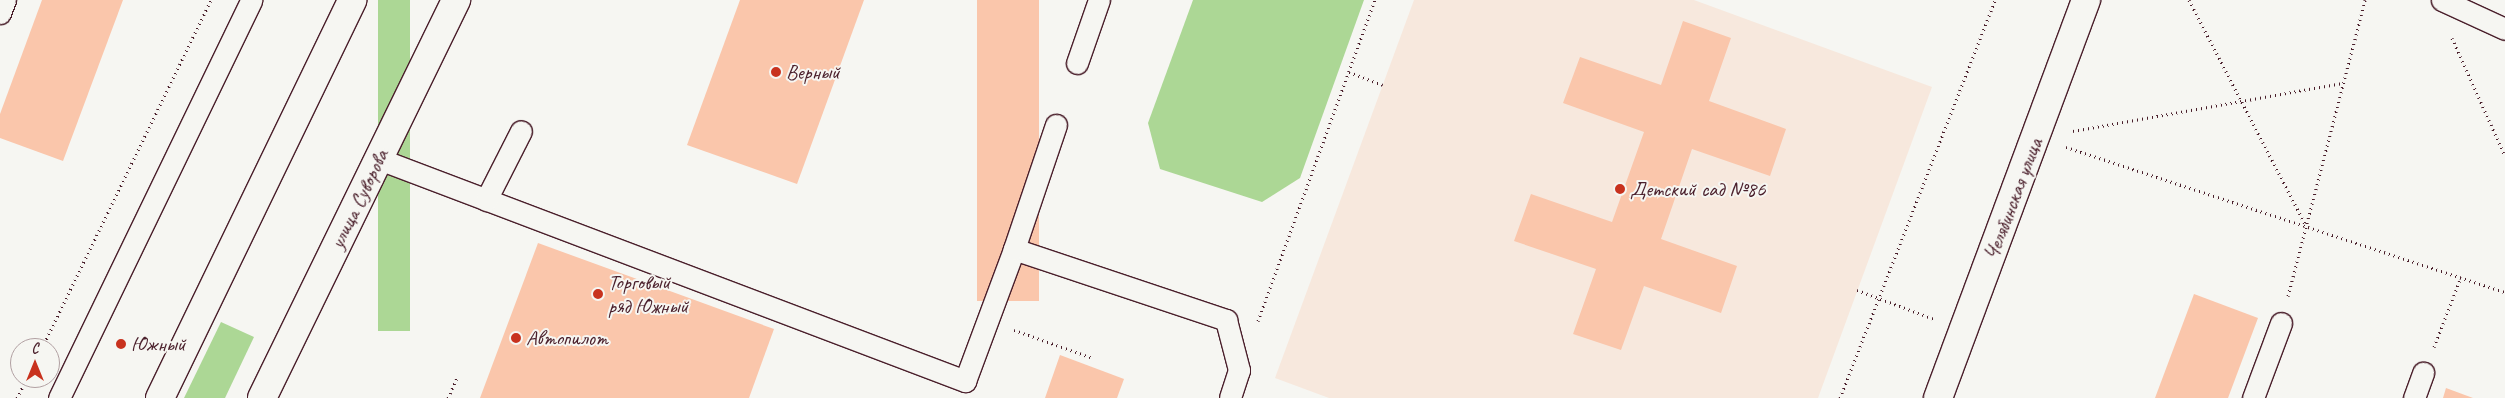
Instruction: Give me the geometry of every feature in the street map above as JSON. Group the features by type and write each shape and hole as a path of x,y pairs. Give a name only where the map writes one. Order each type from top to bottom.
{"main road":[{"path":"160,398 352,0"},
{"name":"улица Суворова","path":"262,398 456,0"},
{"name":"Челябинская улица","path":"1938,398 2086,0"}],"lane":[{"path":"0,13 5,0"},
{"path":"59,398 251,0"},
{"path":"1077,63 1099,0"},
{"path":"2442,0 2505,29"},
{"path":"379,159 965,381 1014,249 1056,124"},
{"path":"486,200 521,131"},
{"path":"1014,249 1226,320 1239,370 1230,398"},
{"path":"2253,398 2281,323"},
{"path":"2414,398 2423,374"}],"path":[{"path":"47,338 211,0"},
{"path":"1256,324 1374,0"},
{"path":"1840,398 1877,298 1995,0"},
{"path":"2189,0 2240,102 2306,226"},
{"path":"2281,323 2365,0"},
{"path":"2451,35 2505,156"},
{"path":"1349,72 1383,85"},
{"path":"2036,138 2343,83"},
{"path":"2036,138 2505,292"},
{"path":"2423,374 2461,277"},
{"path":"1857,290 1964,330"},
{"path":"988,320 1093,358"},
{"path":"448,398 458,376"}],"shaded area":[{"name":"Детский сад №86","path":"1414,0 1694,0 1932,87 1818,398 1329,398 1275,378"}],"green space":[{"path":"378,0 410,0 410,331 378,331"},
{"path":"1193,0 1364,0 1300,178 1262,202 1160,169 1148,123"},
{"path":"221,322 254,337 225,398 184,398"}],"building":[{"path":"42,0 123,0 63,161 0,138 0,114"},
{"name":"Верный","path":"740,0 864,0 797,184 687,145"},
{"path":"977,0 1039,0 1039,301 977,301"},
{"path":"1683,21 1731,38 1709,101 1786,129 1770,176 1692,149 1661,239 1737,266 1721,313 1644,286 1621,350 1573,334 1596,269 1514,241 1531,194 1612,222 1644,132 1563,103 1580,57 1661,85"},
{"name":"Торговый ряд Южный","path":"538,243 774,329 749,398 480,398"},
{"path":"2194,294 2258,318 2228,398 2155,398"},
{"path":"1060,355 1124,379 1117,398 1045,398"},
{"path":"2446,388 2473,398 2443,398"}],"place":[{"name":"Верный","path":"776,72"},
{"name":"Детский сад №86","path":"1620,189"},
{"name":"Торговый ряд Южный","path":"598,294"},
{"name":"Автопилот","path":"516,338"},
{"name":"Южный","path":"121,344"}]}
